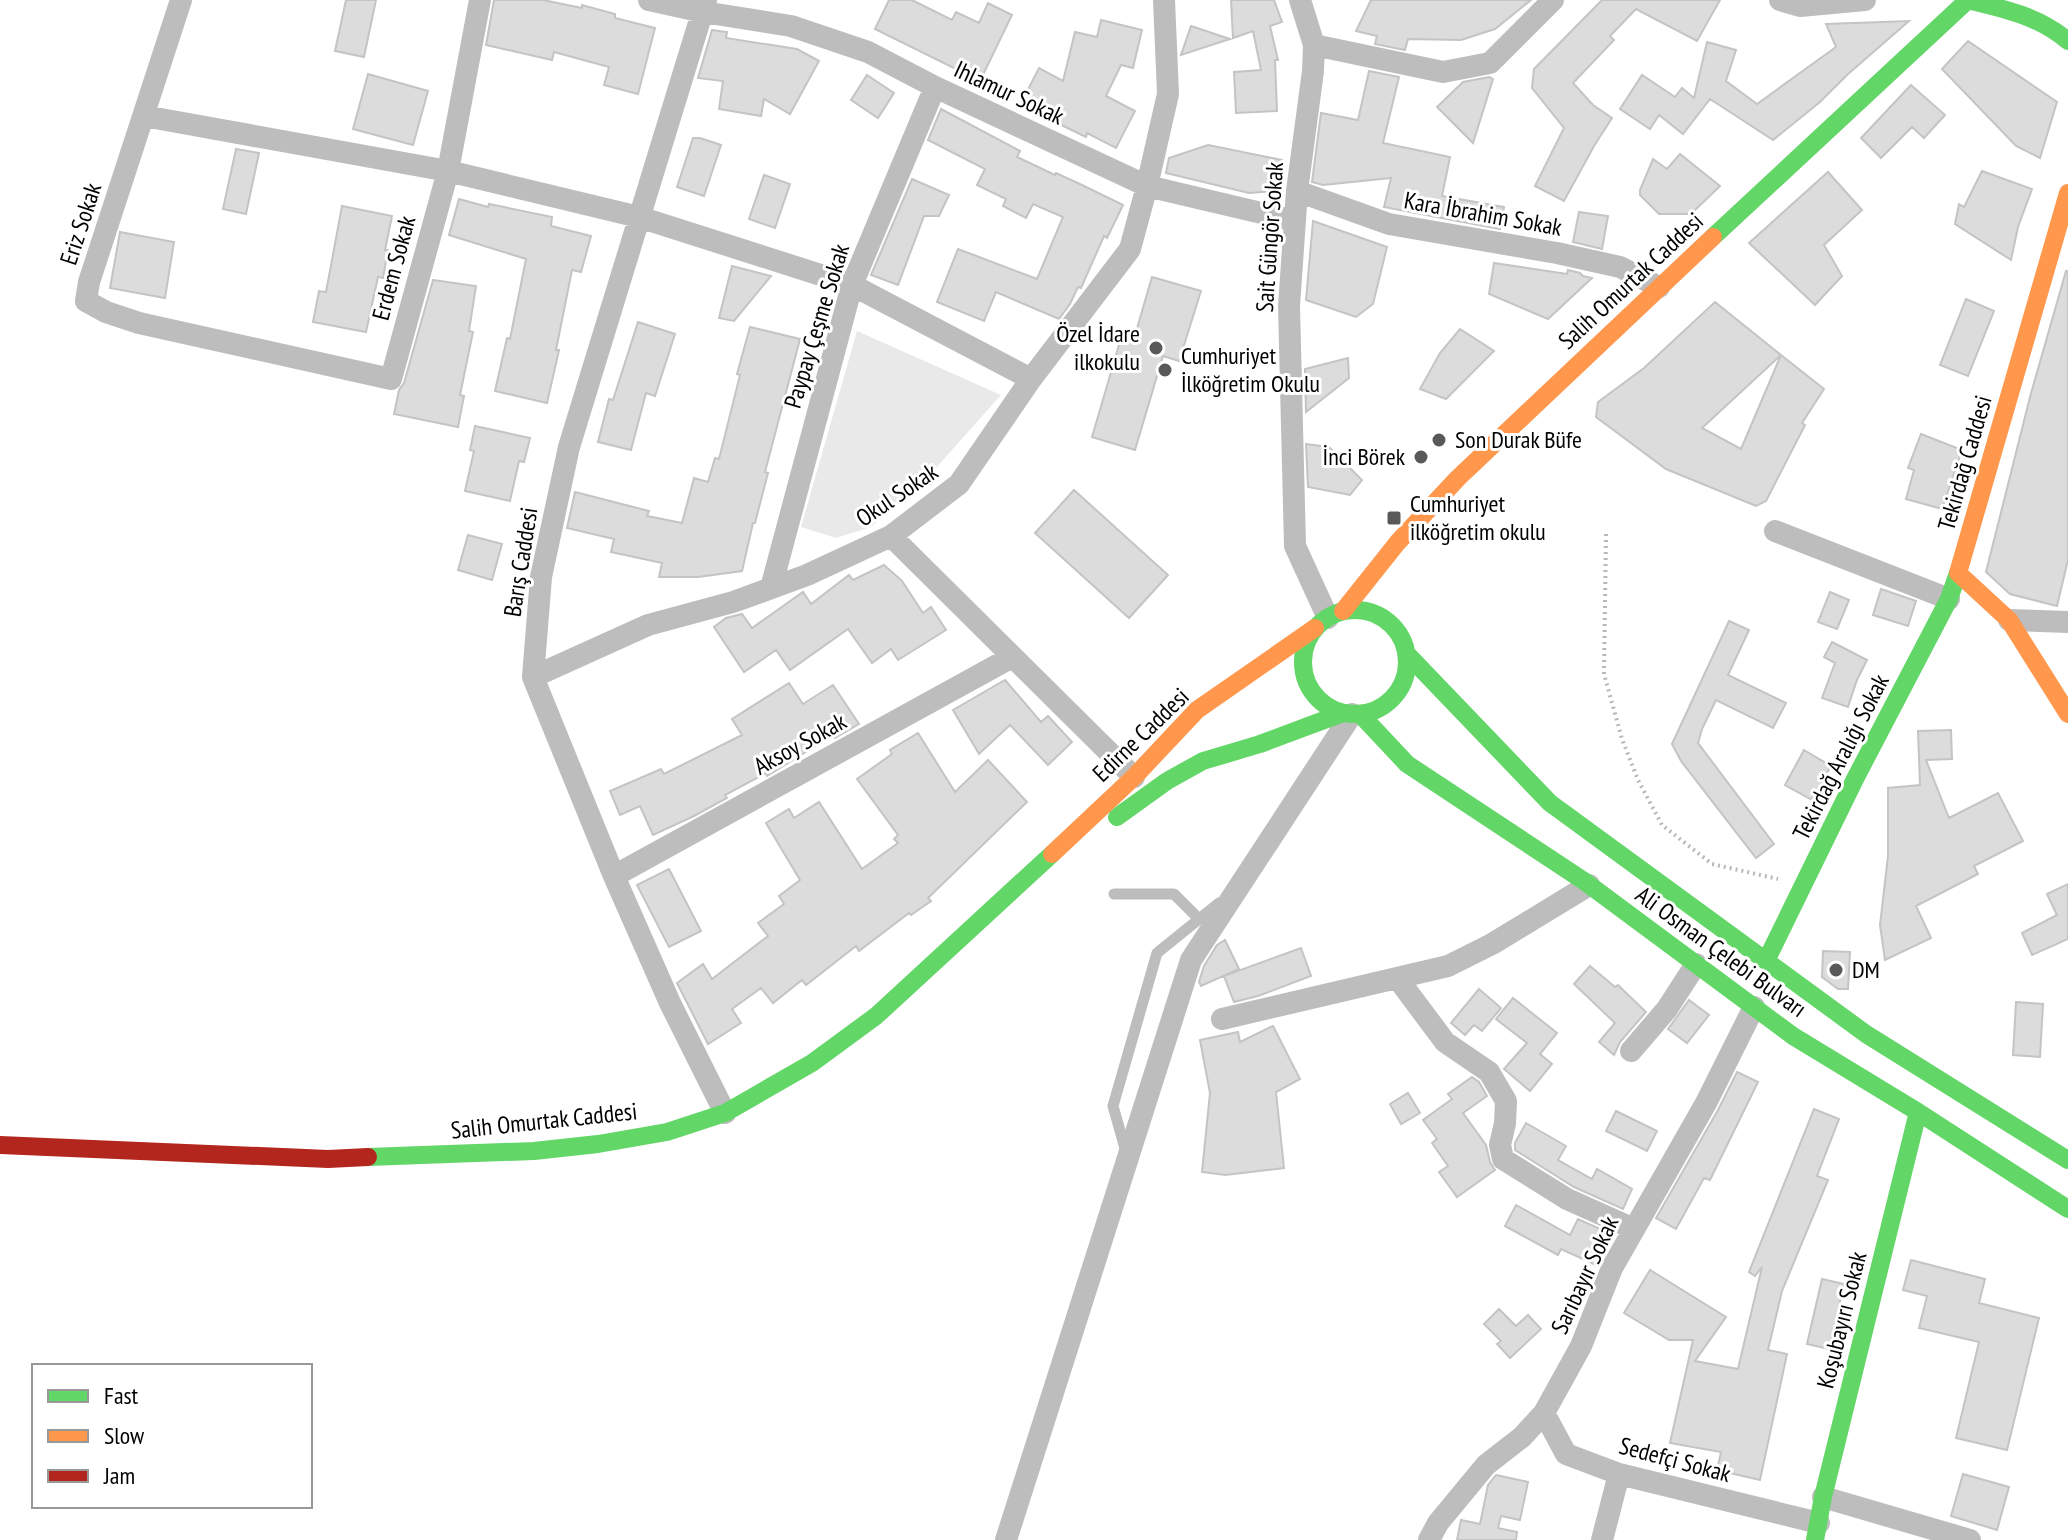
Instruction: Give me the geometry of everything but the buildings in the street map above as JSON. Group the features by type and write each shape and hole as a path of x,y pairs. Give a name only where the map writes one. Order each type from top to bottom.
{"main road":[{"path":"1968,0 2031,16 2068,41"},
{"name":"Salih Omurtak Caddesi","path":"1329,619 1463,472 1968,0"},
{"name":"Tekirdağ Caddesi","path":"1958,573 2064,222 2068,193"},
{"path":"1958,573 2009,620 2068,714"},
{"name":"Tekirdağ Aralığı Sokak","path":"1756,987 1855,779 1949,599 1958,573"},
{"path":"1012,892 1167,781 1203,761 1352,714 1378,710 1392,699 1402,685 1406,653 1400,637 1390,624 1360,610 1329,619 1306,644 1302,661 1305,679 1313,695 1327,706 1352,714"},
{"name":"Edirne Caddesi","path":"1012,892 1134,777 1197,710 1329,619"},
{"name":"Ali Osman Çelebi Bulvarı","path":"1406,653 1550,803 1756,987 1793,1036 2068,1209"},
{"name":"Ali Osman Çelebi Bulvarı","path":"1352,714 1407,764 1589,885 1696,964 1866,1034 2068,1160"},
{"name":"Salih Omurtak Caddesi","path":"0,1145 328,1159 534,1151 667,1132 725,1113 812,1063 876,1016 1012,892"},
{"name":"Koşubayırı Sokak","path":"1817,1532 1918,1112"}],"street":[{"name":"Eriz Sokak","path":"181,0 89,282 86,301 106,312 139,323 391,379"},
{"name":"Erdem Sokak","path":"391,379 448,171 480,0"},
{"name":"Ihlamur Sokak","path":"649,0 704,6 791,26 868,52 935,87 1147,186 1295,221"},
{"name":"Okul Sokak","path":"533,677 648,625 733,602 807,575 891,536 959,484 1031,379 1130,249 1168,94 1164,0"},
{"name":"Sait Güngör Sokak","path":"1300,0 1314,45 1297,191 1289,306 1295,546 1329,619"},
{"path":"1314,45 1443,72 1490,63 1553,0"},
{"path":"1780,0 1800,6 1865,0"},
{"path":"1952,0 1968,0"},
{"name":"Barış Caddesi","path":"704,6 569,447 541,577 533,677 614,876 670,1003 725,1113"},
{"name":"Paypay Çeşme Sokak","path":"771,588 852,285 935,87"},
{"path":"144,116 448,171 639,217 852,285 1031,379"},
{"name":"Kara İbrahim Sokak","path":"1297,191 1389,224 1620,267 1659,287"},
{"path":"1775,531 1949,599"},
{"path":"891,536 1134,777"},
{"path":"2009,620 2066,615"},
{"name":"Aksoy Sokak","path":"614,876 1012,657"},
{"path":"1006,1540 1191,960 1352,714"},
{"path":"1222,1019 1448,966 1492,944 1589,885"},
{"path":"1631,1051 1667,1009 1696,964"},
{"path":"1398,979 1445,1042 1489,1072 1506,1101 1500,1145 1503,1159 1567,1199 1634,1229"},
{"name":"Sarıbayır Sokak","path":"1429,1540 1438,1523 1486,1465 1522,1437 1544,1413 1581,1346 1612,1268 1706,1103 1756,987"},
{"name":"Sedefçi Sokak","path":"1544,1413 1566,1454 1619,1474 1817,1532"},
{"path":"1602,1540 1619,1474"},
{"path":"1823,1497 1970,1540"}],"lane":[{"path":"1128,1158 1113,1106 1157,953 1239,888"},
{"path":"1114,894 1174,894 1199,919"}],"path":[{"path":"1606,534 1604,674 1622,739 1638,780 1662,825 1712,864 1804,885"}],"shaded area":[{"path":"857,331 1001,395 934,470 871,527 836,538 801,527"}],"traffic: fast":[{"path":"1968,0 2033,19 2068,41"},
{"path":"1713,237 1968,0"},
{"path":"1766,961 1855,779 1949,599 1958,573"},
{"path":"1355,610 1375,614 1392,625 1403,642 1407,662 1403,682 1392,699 1375,710 1355,714 1335,710 1318,699 1307,682 1303,662 1307,642 1318,625 1335,614 1355,610"},
{"path":"1406,653 1550,803 1866,1034 2068,1160"},
{"path":"1117,817 1167,781 1203,761 1260,744 1343,713"},
{"path":"1361,715 1407,764 1584,881 1793,1036 2068,1209"},
{"path":"368,1157 534,1151 598,1144 667,1132 725,1113 812,1063 876,1016 1052,854"},
{"path":"1815,1540 1918,1112"}],"traffic: slow":[{"path":"2068,193 1958,573 2009,620 2068,714"},
{"path":"1343,611 1398,542 1458,478 1713,237"},
{"path":"1052,854 1134,777 1197,710 1315,628"}],"traffic: jam":[{"path":"0,1145 328,1159 368,1157"}],"place":[{"name":"Özel İdare ilkokulu","path":"1156,348"},
{"name":"Cumhuriyet İlköğretim Okulu","path":"1165,370"},
{"name":"Son Durak Büfe","path":"1439,440"},
{"name":"İnci Börek","path":"1421,457"},
{"name":"Cumhuriyet ilköğretim okulu","path":"1394,518"},
{"name":"DM","path":"1836,970"}]}
